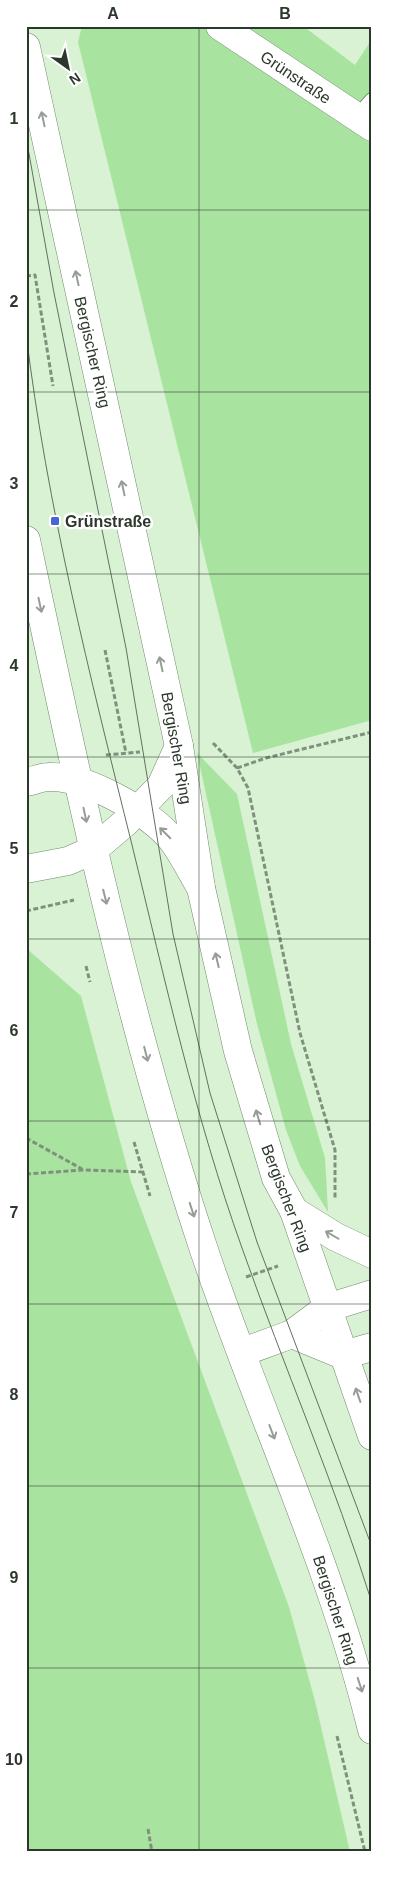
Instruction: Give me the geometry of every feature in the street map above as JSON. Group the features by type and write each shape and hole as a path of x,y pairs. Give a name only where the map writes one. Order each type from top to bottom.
{"main road":[{"name":"Grünstraße","path":"220,26 367,115"},
{"name":"Bergischer Ring","path":"26,46 179,746 201,888 240,1060 276,1178 294,1212 372,1436"},
{"name":"Bergischer Ring","path":"26,540 93,850 159,1106 206,1256 316,1548 365,1702 372,1730"},
{"path":"26,869 68,861 93,850 138,811 161,786 179,746"},
{"path":"26,782 49,777 75,768 154,822 173,841 201,888"},
{"path":"294,1212 336,1237 372,1254"},
{"path":"243,1352 292,1334 327,1308 372,1294"},
{"path":"292,1334 344,1355 372,1347"}],"path":[{"path":"26,276 35,276 53,386"},
{"path":"105,650 126,753"},
{"path":"237,768 266,758 372,732"},
{"path":"75,768 126,753 210,740 237,768 248,788 300,1034 334,1150 336,1237"},
{"path":"26,911 74,900"},
{"path":"26,1138 83,1170"},
{"path":"26,1174 83,1170 142,1172"},
{"path":"148,1829 152,1852"}],"green space":[{"path":"82,26 303,26 355,65 372,39 372,720 253,753 78,42"},
{"path":"197,753 237,794 291,1044 325,1158 328,1212 300,1166 286,1130 257,1024"},
{"path":"26,948 81,996 131,1182 289,1607 315,1701 350,1852 26,1852"}],"tram line":[{"path":"26,137 54,293 126,648 173,934 210,1093 257,1242 372,1547"},
{"path":"26,333 46,463 71,591 195,1099 242,1248 342,1513 372,1603"}],"place":[{"name":"Grünstraße","path":"55,521"}]}
